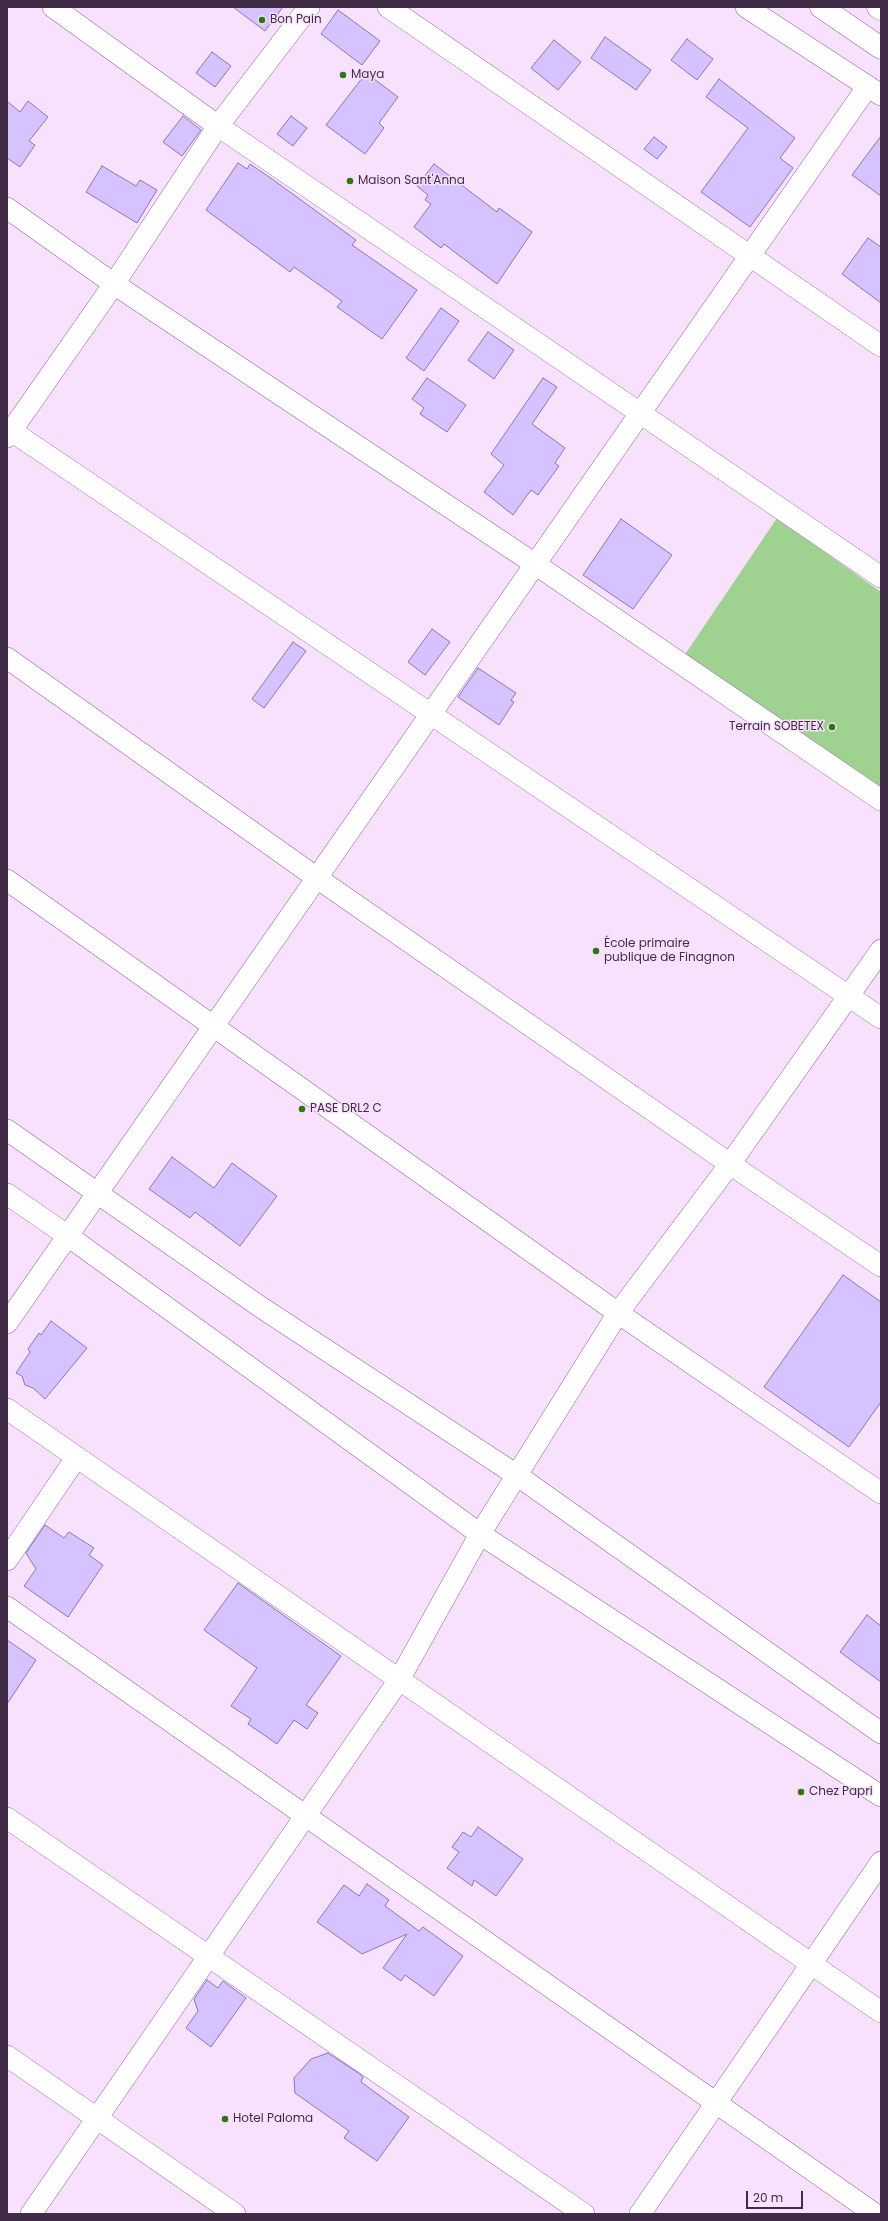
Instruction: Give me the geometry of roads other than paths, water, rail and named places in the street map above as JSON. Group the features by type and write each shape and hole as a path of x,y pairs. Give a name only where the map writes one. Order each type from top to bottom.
{"highway":[{"path":"821,7 881,48"}],"street":[{"path":"53,7 218,126 641,412 881,577"},
{"path":"309,7 218,126 114,284 8,432 431,714 881,1018"},
{"path":"388,7 749,257 881,346"},
{"path":"7,1323 749,257 874,91 746,7"},
{"path":"7,208 114,284 535,564 881,800"},
{"path":"7,658 317,878 730,1164 881,1266"},
{"path":"7,880 618,1313 881,1493"},
{"path":"31,2214 398,1680 480,1534 518,1476 618,1313 730,1164 881,950"},
{"path":"7,1130 259,1306 518,1476 881,1733"},
{"path":"7,1194 68,1236 480,1534 881,1796"},
{"path":"7,1409 881,2012"},
{"path":"7,1560 76,1458"},
{"path":"7,1607 875,2214"},
{"path":"7,1818 584,2214"},
{"path":"640,2214 881,1862"},
{"path":"7,2056 234,2214"}],"place":[{"name":"Bon Pain","path":"262,20"},
{"name":"Maya","path":"343,75"},
{"name":"Maison Sant'Anna","path":"350,181"},
{"name":"Terrain SOBETEX","path":"832,727"},
{"name":"École primaire publique de Finagnon","path":"596,951"},
{"name":"PASE DRL2 C","path":"302,1109"},
{"name":"Chez Papri","path":"801,1792"},
{"name":"Hotel Paloma","path":"225,2119"}]}
